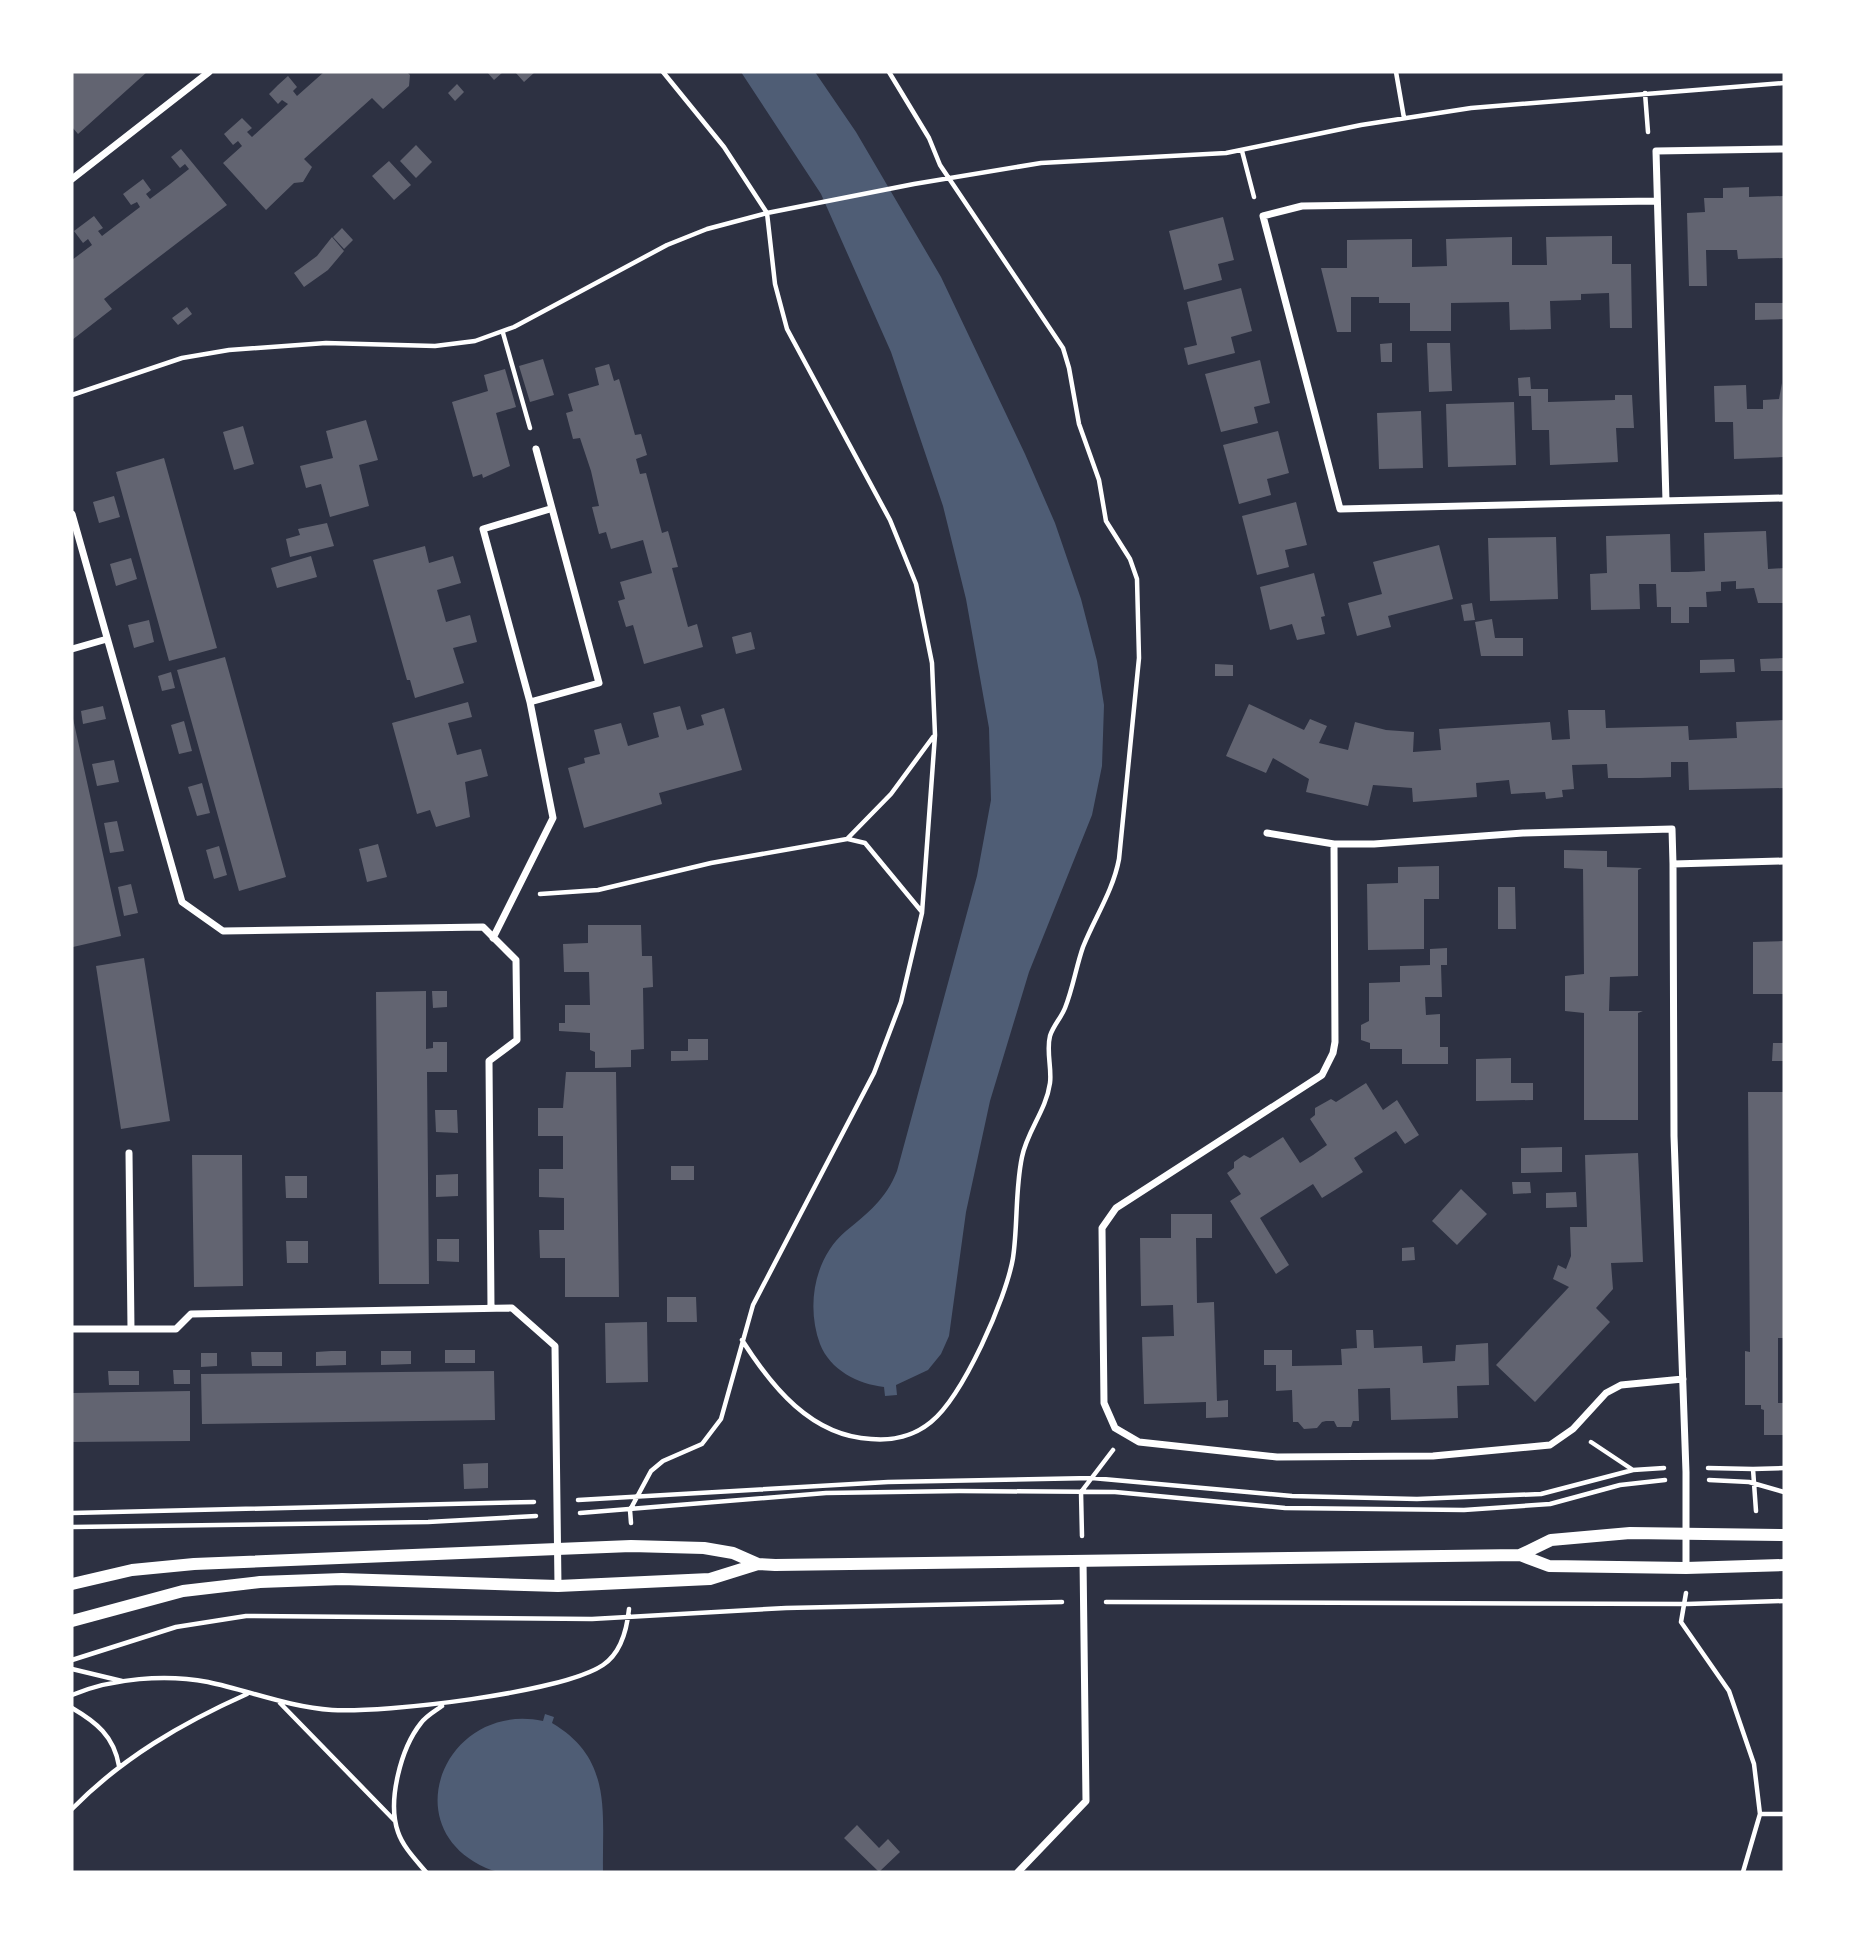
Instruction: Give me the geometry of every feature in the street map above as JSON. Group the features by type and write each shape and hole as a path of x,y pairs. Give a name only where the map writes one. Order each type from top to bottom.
{"street":[{"path":"72,179 209,72"},
{"path":"1666,501 1656,151 1784,149"},
{"path":"1657,201 1302,206 1264,216 1340,509 1784,498"},
{"path":"530,702 599,682 550,509 536,449"},
{"path":"493,938 518,893 553,818 530,702 483,529 550,509"},
{"path":"72,514 182,902 223,931 483,928 516,960 517,1040 489,1061 491,1308"},
{"path":"72,649 107,639"},
{"path":"1267,834 1334,844 1374,844 1523,833 1672,829 1674,1136 1686,1468 1686,1568"},
{"path":"1334,844 1335,1042 1322,1075 1116,1208 1102,1228 1100,1240 1104,1403 1115,1428 1124,1436 1139,1442 1277,1457 1433,1456 1538,1447 1550,1445 1573,1429 1606,1393 1621,1385 1683,1379"},
{"path":"1672,864 1784,861"},
{"path":"129,1153 131,1329"},
{"path":"72,1329 176,1329 191,1314 512,1308 555,1346 558,1586"},
{"path":"1520,1555 1550,1541 1630,1533 1784,1535"},
{"path":"72,1584 132,1570 194,1564 558,1548 704,1548 733,1553 758,1564"},
{"path":"72,1621 183,1591 260,1582 342,1580 558,1586 710,1579 758,1564 1520,1555 1549,1566 1686,1568 1784,1565"},
{"path":"1018,1872 1086,1801 1083,1559"}],"path":[{"path":"631,1510 658,1465 695,1448 715,1429 724,1410 742,1340 758,1293 874,1073 901,1002 922,913 935,735 932,663 916,584 890,520 787,329 775,284 766,213 724,147 663,72"},
{"path":"742,1340 785,1398 814,1420 848,1436 883,1440 905,1436 930,1423 949,1403 976,1353 1008,1276 1023,1154 1043,1109 1050,1083 1050,1038 1065,1008 1082,951 1113,884 1119,859 1139,659 1137,579 1130,559 1106,521 1099,480 1079,424 1063,348 950,178 889,72"},
{"path":"1396,72 1404,118"},
{"path":"72,395 182,358 229,350 326,343 435,346 475,341 503,333 667,245 707,229 766,213 914,184 1041,163 1242,151 1404,118 1471,108 1784,83"},
{"path":"1646,93 1648,137 1656,151"},
{"path":"1242,151 1255,201 1264,216"},
{"path":"503,333 536,449"},
{"path":"847,839 891,794 935,735"},
{"path":"518,893 561,894 598,890 711,863 847,839 865,843 922,913"},
{"path":"1573,1429 1633,1470"},
{"path":"1083,1559 1081,1492 1124,1436"},
{"path":"72,1513 558,1501 888,1482 1092,1478 1292,1496 1417,1499 1541,1494 1633,1470 1784,1468"},
{"path":"1753,1469 1755,1485"},
{"path":"72,1527 428,1522 631,1510 826,1493 1081,1492 1170,1496 1285,1508 1415,1511 1550,1504 1620,1485 1686,1480 1735,1481 1784,1492"},
{"path":"1686,1568 1686,1604 1681,1622 1715,1666 1742,1723 1756,1774 1760,1814 1743,1872"},
{"path":"72,1660 176,1627 246,1616 628,1618 786,1608 1085,1602 1686,1604 1784,1601"},
{"path":"72,1695 126,1682 182,1679 280,1702 359,1711 444,1704 551,1684 603,1665 616,1653 628,1618"},
{"path":"72,1669 126,1682"},
{"path":"72,1809 119,1766 186,1724 248,1693"},
{"path":"280,1702 396,1821"},
{"path":"426,1872 405,1846 396,1821 397,1784 410,1741 424,1719 444,1704"},
{"path":"72,1708 104,1731 115,1747 119,1766"},
{"path":"1760,1814 1784,1814"}],"water":[{"path":"741,72 815,72 856,132 941,277 1055,523 1081,599 1097,661 1104,705 1102,766 1092,815 1029,972 990,1101 966,1212 949,1336 941,1354 928,1370 896,1385 897,1395 885,1396 884,1387 864,1383 846,1374 825,1353 820,1344 814,1314 816,1283 826,1255 835,1242 882,1198 897,1171 977,876 991,800 989,728 966,599 943,506 891,352 821,194"},
{"path":"545,1714 554,1717 552,1723 572,1737 586,1753 595,1770 603,1808 603,1872 527,1875 498,1872 486,1868 458,1849 442,1825 438,1798 443,1772 458,1748 480,1730 509,1720 543,1721"}],"building":[{"path":"72,72 147,72 78,134 72,127"},
{"path":"324,72 407,72 410,75 409,86 383,109 372,98 304,159 312,167 303,182 294,183 266,210 223,163 242,146 238,141 233,145 224,134 242,118 252,128 247,132 252,137 288,104 282,100 278,104 269,94 278,85 288,76 297,87 293,91 297,96"},
{"path":"487,72 503,72 494,80"},
{"path":"515,72 535,72 524,82"},
{"path":"457,84 464,92 455,101 448,93"},
{"path":"416,145 432,162 416,178 400,161"},
{"path":"181,149 227,205 104,299 112,309 72,340 72,260 92,245 88,239 83,243 74,231 94,216 103,228 98,231 102,236 140,207 137,202 131,205 123,194 143,179 151,190 146,194 150,199 170,184 189,169 185,164 180,168 171,157"},
{"path":"389,161 411,185 394,200 372,176"},
{"path":"1749,187 1749,197 1784,196 1784,258 1738,259 1737,250 1706,250 1707,286 1689,286 1687,213 1705,212 1704,198 1723,198 1723,188"},
{"path":"1223,217 1234,260 1218,264 1222,280 1184,290 1169,231"},
{"path":"342,228 353,240 344,249 333,237"},
{"path":"1612,236 1612,264 1631,264 1632,328 1610,328 1609,293 1581,294 1581,300 1550,301 1551,329 1510,330 1509,302 1451,303 1451,331 1410,331 1410,303 1379,303 1379,297 1351,297 1351,332 1337,332 1321,268 1347,268 1347,240 1412,239 1412,267 1447,266 1446,239 1512,237 1512,265 1547,265 1546,237"},
{"path":"332,237 344,251 328,270 304,287 294,273 317,256"},
{"path":"1241,288 1252,331 1231,337 1235,353 1188,365 1184,348 1197,345 1187,302"},
{"path":"1755,303 1784,303 1784,319 1755,320"},
{"path":"187,307 192,314 178,325 172,318"},
{"path":"1392,343 1392,362 1381,362 1380,344"},
{"path":"1427,343 1450,343 1452,391 1429,392"},
{"path":"543,359 554,395 530,402 519,366"},
{"path":"1260,360 1270,403 1254,407 1258,423 1221,432 1205,374"},
{"path":"609,364 614,381 619,379 635,435 641,434 647,455 636,459 640,474 646,473 662,533 668,531 678,567 672,568 688,627 697,624 703,647 644,664 633,625 626,627 618,601 625,599 620,582 652,573 643,540 611,549 606,532 599,534 592,507 599,506 591,471 580,438 573,439 566,413 573,411 568,394 599,385 595,368"},
{"path":"505,369 516,407 496,413 510,466 483,478 482,474 473,477 452,402 488,391 484,375"},
{"path":"1530,377 1531,389 1548,389 1548,402 1615,400 1615,395 1632,395 1634,428 1616,428 1618,462 1550,465 1549,430 1532,430 1531,396 1519,396 1518,378"},
{"path":"1782,383 1784,457 1734,459 1733,422 1715,422 1714,386 1746,385 1747,409 1763,409 1763,400 1779,399"},
{"path":"1514,402 1516,465 1448,467 1446,404"},
{"path":"1421,411 1423,468 1379,469 1377,413"},
{"path":"366,420 378,460 359,465 369,506 330,517 321,484 306,488 300,466 333,458 326,431"},
{"path":"243,426 254,464 234,470 223,432"},
{"path":"1278,431 1289,473 1267,479 1271,495 1239,504 1223,445"},
{"path":"164,458 217,648 169,661 116,472"},
{"path":"114,496 120,517 99,523 93,502"},
{"path":"1296,502 1307,545 1285,550 1289,567 1257,575 1242,516"},
{"path":"327,523 334,546 290,557 286,539 300,535 298,529"},
{"path":"1766,531 1768,569 1784,568 1784,603 1758,603 1754,588 1736,589 1736,581 1721,582 1721,591 1706,592 1707,607 1689,607 1689,623 1671,623 1671,607 1657,607 1656,584 1639,584 1640,609 1591,610 1590,574 1607,573 1606,536 1670,534 1671,572 1688,572 1705,571 1704,533"},
{"path":"1556,537 1558,599 1490,601 1488,538"},
{"path":"1439,545 1453,599 1388,616 1391,627 1357,636 1348,603 1382,594 1373,562"},
{"path":"425,546 429,563 453,556 461,583 437,590 446,622 470,615 477,642 453,648 464,683 415,698 410,680 407,680 373,560"},
{"path":"311,556 317,577 277,588 271,568"},
{"path":"131,558 137,579 116,586 110,564"},
{"path":"1314,573 1325,616 1321,617 1325,634 1297,640 1292,624 1270,630 1260,587"},
{"path":"1472,603 1475,620 1464,621 1461,605"},
{"path":"1492,619 1495,638 1523,638 1523,656 1481,656 1475,622"},
{"path":"149,620 154,642 134,648 128,625"},
{"path":"751,632 755,649 736,654 732,637"},
{"path":"225,657 286,877 239,891 177,670"},
{"path":"1784,658 1784,671 1761,671 1760,659"},
{"path":"1734,659 1735,672 1700,673 1700,660"},
{"path":"1215,664 1233,665 1233,676 1215,676"},
{"path":"171,672 175,688 162,691 158,676"},
{"path":"468,702 472,717 448,723 457,755 481,749 488,776 465,782 470,817 436,827 430,810 417,814 392,723"},
{"path":"1249,704 1304,730 1310,719 1327,726 1319,743 1348,750 1355,722 1386,730 1414,732 1413,752 1441,750 1439,729 1550,722 1552,740 1570,739 1568,710 1605,710 1606,728 1688,726 1689,740 1737,738 1736,722 1784,720 1784,788 1689,790 1688,762 1671,762 1671,777 1640,778 1608,778 1607,764 1572,765 1574,789 1562,790 1563,797 1546,799 1545,792 1511,794 1509,780 1476,783 1477,797 1413,802 1412,788 1373,785 1368,806 1306,792 1309,779 1273,758 1266,773 1226,756"},
{"path":"103,706 106,719 83,724 81,711"},
{"path":"680,706 687,730 704,725 701,715 724,708 742,770 659,793 662,804 584,828 568,768 585,763 584,758 600,754 594,730 621,723 628,746 659,737 653,713"},
{"path":"72,714 121,936 73,947 72,942"},
{"path":"184,721 192,751 179,754 171,725"},
{"path":"114,760 119,782 97,786 92,764"},
{"path":"202,783 210,813 197,816 188,787"},
{"path":"117,821 124,851 110,853 104,823"},
{"path":"378,844 387,877 367,882 359,849"},
{"path":"219,846 227,875 214,879 206,850"},
{"path":"1564,850 1607,851 1607,867 1642,868 1638,870 1638,976 1610,977 1609,1011 1643,1011 1638,1013 1638,1120 1584,1120 1584,1013 1565,1011 1565,976 1584,974 1583,869 1564,868"},
{"path":"1439,866 1439,899 1424,899 1424,949 1368,950 1367,884 1398,883 1398,867"},
{"path":"131,884 138,913 124,916 118,887"},
{"path":"1498,887 1515,887 1516,929 1498,929"},
{"path":"588,925 641,925 642,956 652,956 653,987 643,988 644,1049 631,1050 631,1067 595,1068 595,1052 590,1050 590,1033 559,1031 559,1023 565,1023 565,1005 590,1005 589,972 564,972 563,944 588,943"},
{"path":"1784,941 1784,994 1753,994 1753,942"},
{"path":"1447,948 1447,965 1441,965 1442,997 1425,997 1426,1015 1440,1014 1440,1047 1448,1047 1448,1064 1402,1064 1402,1049 1370,1049 1370,1043 1361,1040 1361,1025 1369,1021 1369,983 1400,982 1400,966 1430,965 1430,949"},
{"path":"144,958 170,1121 121,1129 96,966"},
{"path":"426,991 426,1049 433,1048 433,1042 447,1042 447,1072 427,1072 429,1284 379,1284 376,992"},
{"path":"432,991 447,991 447,1007 433,1008"},
{"path":"688,1039 708,1039 708,1060 671,1061 671,1051 688,1051"},
{"path":"1773,1043 1784,1043 1784,1061 1772,1061"},
{"path":"1511,1058 1511,1083 1533,1083 1533,1100 1476,1101 1476,1059"},
{"path":"566,1072 616,1072 619,1297 565,1297 565,1258 540,1258 539,1230 564,1230 564,1198 539,1197 539,1169 563,1169 563,1136 538,1136 538,1108 563,1108"},
{"path":"1366,1083 1383,1110 1397,1100 1419,1135 1405,1144 1396,1131 1354,1158 1363,1172 1335,1190 1322,1198 1313,1184 1260,1218 1289,1265 1276,1274 1230,1201 1241,1194 1227,1173 1234,1168 1234,1162 1244,1155 1250,1158 1283,1137 1300,1163 1313,1155 1327,1145 1310,1119 1315,1115 1315,1108 1331,1099 1336,1102"},
{"path":"1748,1092 1784,1092 1784,1338 1778,1338 1778,1403 1784,1403 1784,1435 1764,1435 1764,1410 1761,1405 1745,1405 1745,1351 1750,1352"},
{"path":"435,1110 457,1110 458,1133 436,1132"},
{"path":"1562,1147 1562,1172 1521,1173 1521,1148"},
{"path":"1638,1153 1643,1262 1611,1263 1613,1289 1596,1308 1610,1322 1535,1402 1496,1365 1569,1287 1553,1279 1558,1265 1566,1269 1571,1256 1570,1227 1587,1227 1585,1155"},
{"path":"192,1155 242,1155 243,1286 194,1287"},
{"path":"671,1166 694,1166 694,1180 671,1180"},
{"path":"458,1174 458,1196 436,1197 436,1175"},
{"path":"285,1176 307,1176 307,1198 286,1198"},
{"path":"1512,1182 1530,1182 1531,1193 1513,1194"},
{"path":"1461,1189 1487,1214 1457,1245 1432,1221"},
{"path":"1576,1192 1577,1207 1546,1208 1546,1193"},
{"path":"1171,1214 1212,1214 1212,1238 1196,1238 1197,1303 1214,1302 1217,1401 1228,1400 1228,1417 1206,1418 1206,1402 1144,1404 1142,1337 1174,1336 1173,1305 1141,1306 1140,1238 1171,1238"},
{"path":"437,1239 459,1239 459,1262 437,1261"},
{"path":"286,1241 308,1241 308,1263 287,1263"},
{"path":"1414,1247 1415,1260 1402,1261 1402,1248"},
{"path":"667,1297 696,1297 697,1322 667,1322"},
{"path":"647,1322 648,1382 606,1383 605,1323"},
{"path":"1356,1330 1373,1330 1374,1348 1422,1346 1423,1363 1455,1361 1456,1345 1488,1343 1489,1385 1457,1386 1458,1418 1391,1420 1390,1388 1358,1389 1359,1421 1353,1421 1351,1427 1337,1427 1334,1421 1326,1421 1317,1428 1304,1429 1298,1422 1293,1422 1292,1390 1276,1391 1276,1365 1264,1365 1264,1350 1292,1350 1292,1366 1342,1365 1341,1349 1357,1348"},
{"path":"445,1350 475,1350 475,1363 445,1363"},
{"path":"346,1351 346,1365 316,1366 316,1352"},
{"path":"381,1351 411,1351 411,1364 381,1365"},
{"path":"251,1352 282,1352 282,1366 252,1366"},
{"path":"201,1353 217,1353 217,1366 201,1367"},
{"path":"173,1370 190,1370 190,1384 174,1384"},
{"path":"108,1371 139,1371 139,1385 109,1385"},
{"path":"494,1371 495,1420 202,1424 201,1374"},
{"path":"190,1391 190,1441 72,1442 72,1393"},
{"path":"488,1463 488,1488 464,1489 463,1464"},
{"path":"857,1825 879,1848 888,1839 900,1852 879,1872 844,1838"}]}
